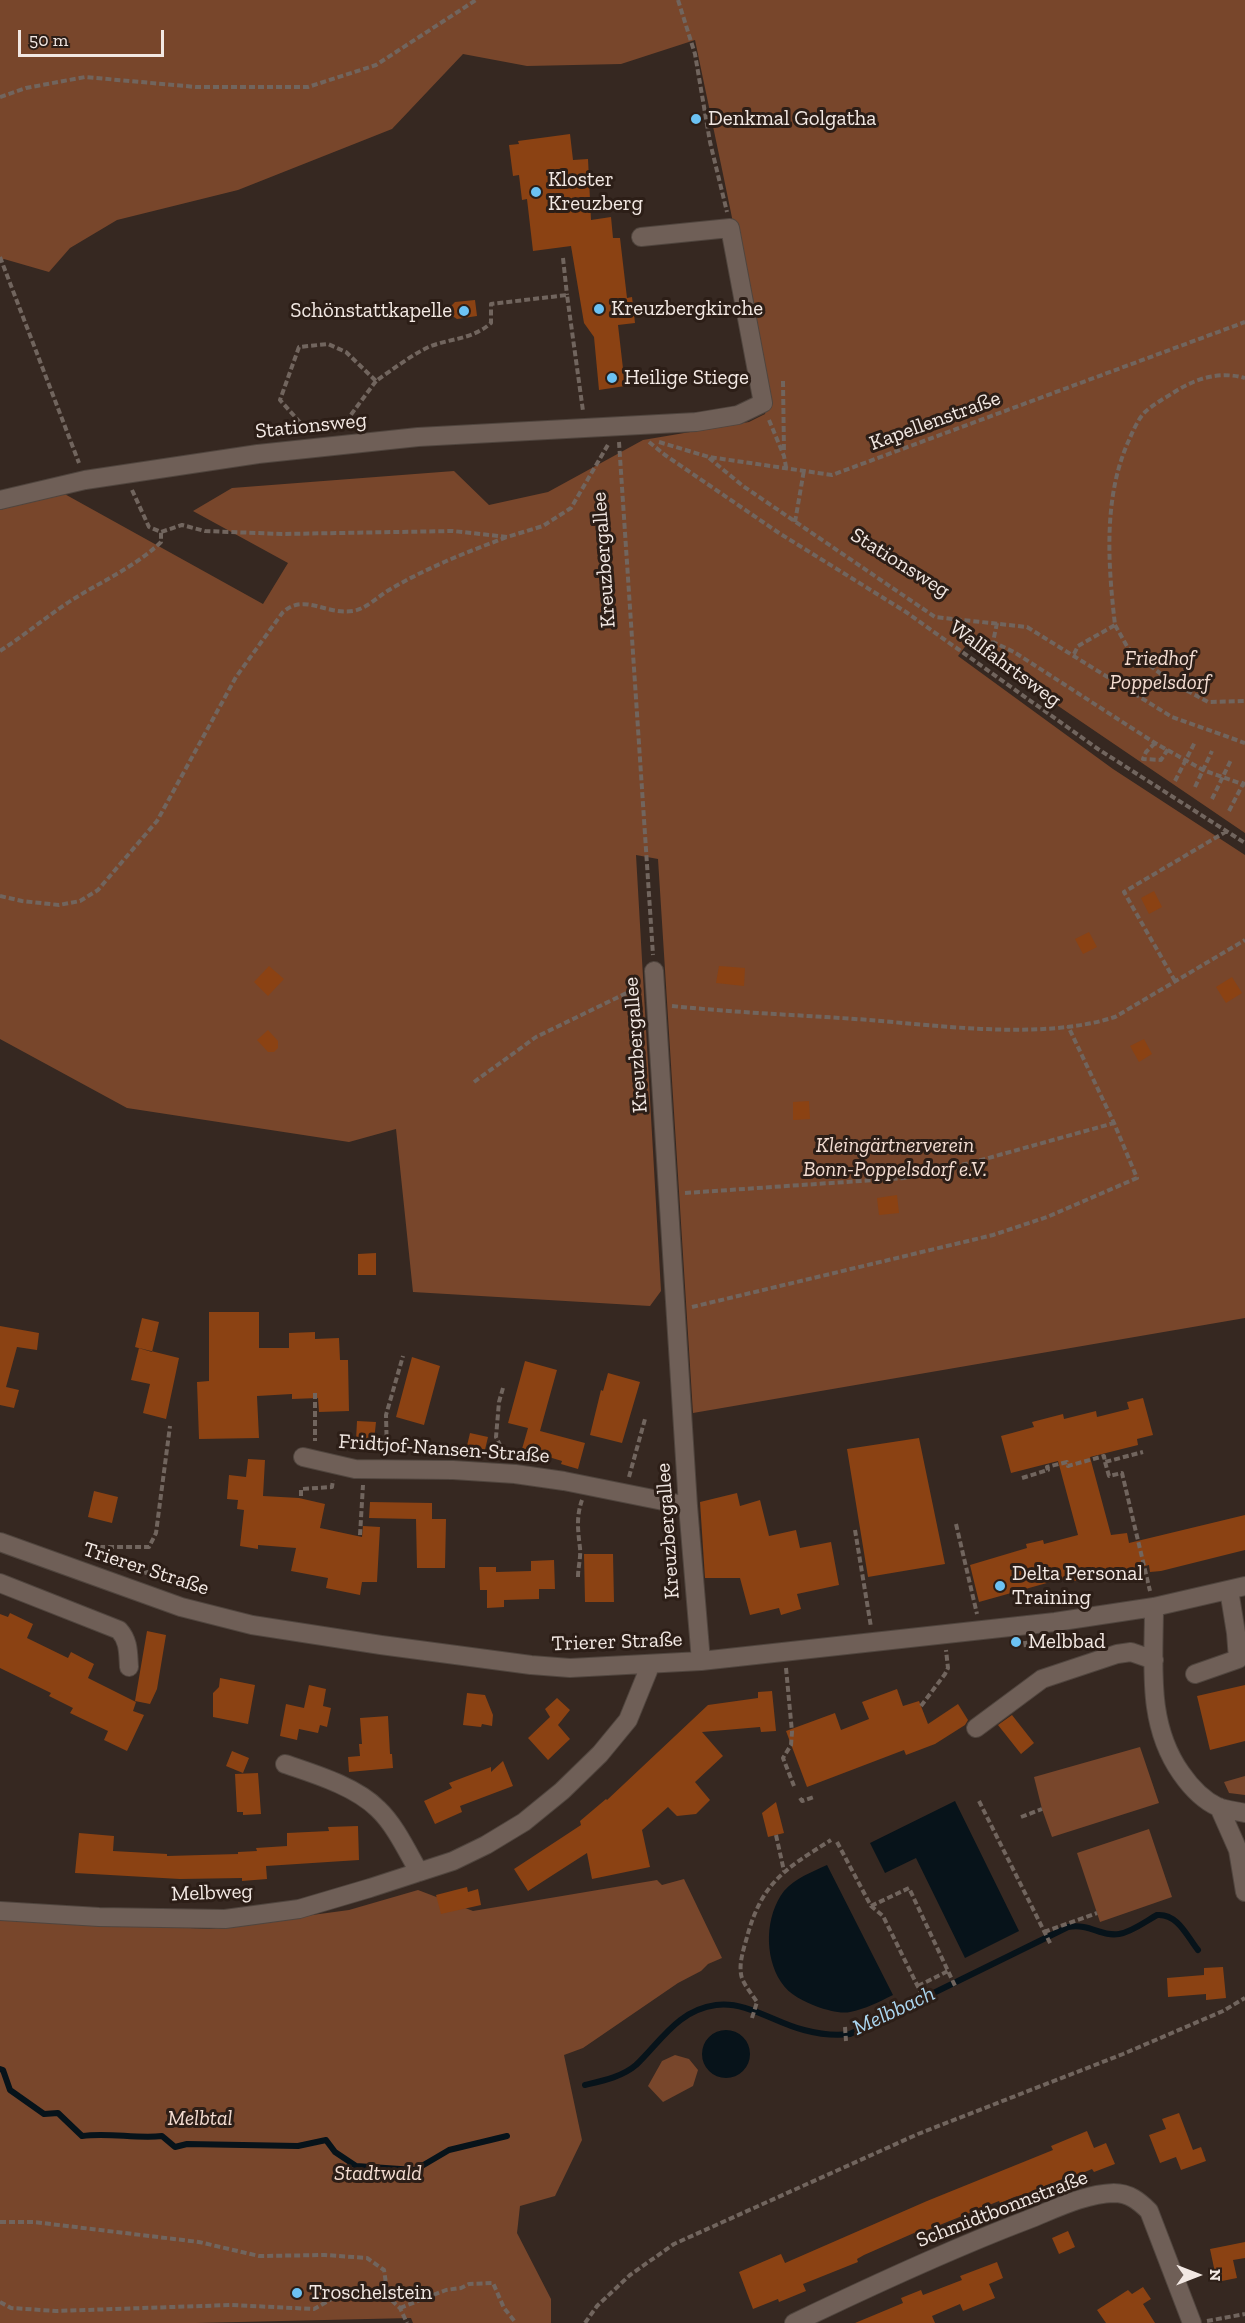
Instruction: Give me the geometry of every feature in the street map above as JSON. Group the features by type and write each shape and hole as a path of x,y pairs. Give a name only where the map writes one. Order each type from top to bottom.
{"street":[{"path":"640,237 730,228 763,403"},
{"name":"Stationsweg","path":"0,500 85,480 258,454 418,437 620,429 696,422 738,415 763,403"},
{"name":"Kreuzbergallee","path":"652,980 688,1506 701,1661"},
{"name":"Fridtjof-Nansen-Straße","path":"309,1458 364,1469 515,1474 625,1492 688,1506"},
{"name":"Trierer Straße","path":"0,1542 181,1607 252,1625 381,1645 570,1668 701,1661 981,1631 1097,1617 1152,1599 1237,1588"},
{"path":"0,1583 119,1630 128,1644 129,1667"},
{"path":"1195,1674 1238,1659 1237,1588"},
{"path":"1152,1599 1154,1703 1159,1731 1172,1760 1189,1784 1219,1807 1245,1813"},
{"path":"976,1728 1042,1679 1117,1654 1131,1652 1154,1660"},
{"name":"Melbweg","path":"0,1911 99,1917 225,1919 299,1909 453,1861 486,1845 524,1822 562,1791 600,1754 628,1720 650,1665"},
{"path":"285,1764 339,1783 378,1808 401,1840 419,1872"},
{"path":"1219,1807 1238,1850 1245,1892"},
{"name":"Schmidtbonnstraße","path":"794,2323 978,2239 1085,2199 1116,2193 1127,2195 1140,2202 1149,2211 1192,2323"}],"path":[{"path":"0,97 26,88 85,77 196,87 308,87 376,65 476,0"},
{"path":"678,0 695,54 710,142 730,228"},
{"path":"0,257 85,480"},
{"path":"563,258 585,429"},
{"path":"376,381 346,352 328,344 299,346 280,400 306,429 347,420 376,381 430,346 466,338 482,331 491,323 490,304 567,295"},
{"name":"Kapellenstraße","path":"620,429 664,446 709,457 832,475 1245,322"},
{"path":"1245,378 1232,374 1212,376 1191,382 1144,413 1125,449 1112,500 1109,541 1110,581 1115,625 1128,648 1171,682 1208,702 1245,701"},
{"path":"783,381 786,467"},
{"path":"763,403 784,456"},
{"path":"0,896 59,905 80,902 98,890 157,821 236,677 283,612 292,604 303,603 334,611 354,611 368,605 388,590 458,556 543,526 571,508 620,429"},
{"name":"Wallfahrtsweg","path":"620,429 665,455 779,534 906,612 1098,749 1245,843"},
{"name":"Kreuzbergallee","path":"620,429 652,980"},
{"name":"Stationsweg","path":"709,457 743,486 935,616 1027,627 1074,654 1172,717 1245,743"},
{"path":"795,522 804,470"},
{"path":"124,474 149,527 161,532 182,525 206,531 282,534 453,531 507,537"},
{"path":"0,651 59,608 126,570 149,553 161,542 161,532"},
{"path":"997,623 993,642 1014,652 1155,743 1203,770 1244,783 1229,810"},
{"path":"1074,654 1078,646 1115,625"},
{"path":"1175,781 1195,742"},
{"path":"1155,743 1143,759 1161,760 1168,749"},
{"path":"1195,787 1212,751"},
{"path":"1212,799 1231,759"},
{"path":"1175,981 1124,892 1227,831"},
{"path":"474,1082 536,1036 652,980 666,1006 749,1014 1043,1030 1101,1022 1115,1017 1245,940"},
{"path":"675,1308 695,1307 993,1235 1047,1217 1137,1178 1068,1026"},
{"path":"668,1192 679,1194 904,1178 974,1162 1114,1123"},
{"path":"388,1469 386,1415 404,1356"},
{"path":"503,1388 499,1402 496,1437 515,1474"},
{"path":"309,1458 315,1393"},
{"path":"625,1492 645,1419"},
{"path":"142,1593 147,1572 96,1547 149,1547 156,1533 170,1426"},
{"path":"1105,1462 1143,1452"},
{"path":"1023,1478 1048,1470 1047,1467 1066,1462 1068,1466 1104,1456 1109,1476 1122,1473 1152,1599"},
{"path":"301,1496 301,1489 333,1486 334,1464"},
{"path":"360,1535 364,1469"},
{"path":"578,1577 580,1547 577,1538 577,1522 585,1485"},
{"path":"956,1524 981,1631"},
{"path":"855,1530 873,1643"},
{"path":"921,1706 948,1668 946,1649"},
{"path":"788,1680 791,1745 783,1758 794,1786"},
{"path":"800,1798 802,1801 814,1797"},
{"path":"979,1801 1051,1945"},
{"path":"1021,1817 1042,1809"},
{"path":"776,1835 784,1871"},
{"path":"752,2018 757,2002 741,1975 743,1951 760,1900 784,1871 831,1840"},
{"path":"837,1842 871,1906 883,1916 926,2003"},
{"path":"871,1906 909,1888 956,1988"},
{"path":"1045,1934 1097,1913"},
{"path":"918,1986 948,1971"},
{"path":"585,2323 597,2306 630,2275 674,2244 918,2134 1123,2054 1223,2011 1245,1997"},
{"path":"845,2027 846,2041"},
{"path":"0,2223 34,2222 199,2242 259,2256 325,2255 367,2258 384,2270 388,2297 400,2308 407,2323"},
{"path":"400,2308 446,2290 461,2289 469,2284 494,2283 504,2308 516,2323"},
{"path":"0,2302 11,2308 56,2311 231,2305 314,2309 337,2296 388,2297"},
{"path":"1199,2322 1245,2314"}],"green space":[{"path":"0,0 1245,0 1245,833 967,644 958,656 1113,769 1245,855 1245,1318 693,1413 658,859 636,855 661,1291 650,1306 413,1292 396,1129 349,1142 127,1108 0,1039 0,510 61,492 263,604 288,563 193,511 232,488 454,471 489,505 548,492 643,440 749,422 765,414 768,389 695,40 621,64 527,66 463,54 392,129 238,190 117,220 70,248 49,272 4,259 0,261"},
{"path":"1140,1747 1159,1803 1052,1837 1034,1777"},
{"path":"1245,1776 1245,1795 1229,1793 1224,1782"},
{"path":"1149,1829 1172,1897 1100,1922 1077,1853"},
{"name":"Stadtwald","path":"684,1879 722,1958 678,1983 583,2048 564,2055 582,2140 555,2196 520,2206 517,2233 551,2299 551,2323 413,2323 411,2318 196,2323 0,2323 0,1918 209,1929 349,1910 418,1890 473,1911 657,1880 662,1885"},
{"path":"675,2055 689,2059 698,2070 693,2086 663,2102 648,2086 662,2061"}],"shaded area":[{"path":"955,1801 1019,1931 965,1958 916,1858 885,1873 870,1843"},
{"path":"827,1865 893,1995 850,2012 838,2012 808,2003 784,1987 775,1972 769,1948 773,1912 784,1891 798,1879"},
{"path":"726,2030 743,2037 750,2054 743,2071 726,2078 709,2071 702,2054 709,2037"}],"building":[{"path":"570,134 573,160 588,159 591,220 611,217 613,238 620,238 627,298 632,297 635,323 618,325 625,386 599,390 594,337 584,323 571,246 533,251 527,199 522,200 519,175 513,176 509,145 519,144 518,141"},
{"name":"Schönstattkapelle","path":"475,300 477,316 457,319 451,315 450,307 455,302"},
{"path":"1154,891 1162,907 1149,914 1141,898"},
{"path":"1089,932 1097,947 1083,954 1075,939"},
{"path":"269,966 284,979 268,996 254,982"},
{"path":"719,966 745,968 744,986 716,983"},
{"path":"1232,977 1242,993 1226,1003 1216,987"},
{"path":"268,1030 278,1041 278,1048 274,1052 268,1052 257,1040"},
{"path":"1144,1039 1152,1054 1139,1062 1130,1046"},
{"path":"809,1101 810,1119 793,1120 793,1102"},
{"path":"897,1195 899,1213 879,1215 877,1198"},
{"path":"376,1253 376,1275 358,1275 358,1254"},
{"path":"209,1312 259,1312 259,1348 289,1348 289,1333 315,1332 315,1339 339,1338 340,1360 348,1360 349,1411 319,1412 318,1398 292,1399 292,1394 257,1396 259,1438 199,1439 197,1382 209,1381"},
{"path":"142,1318 159,1322 152,1352 135,1347"},
{"path":"0,1326 39,1333 37,1350 17,1347 6,1387 19,1390 14,1408 0,1405"},
{"path":"139,1348 179,1358 166,1419 143,1413 150,1384 131,1380"},
{"path":"412,1357 440,1366 424,1425 396,1417"},
{"path":"525,1361 557,1370 540,1431 585,1443 578,1469 561,1464 562,1461 522,1449 528,1428 508,1423"},
{"path":"608,1373 640,1382 622,1443 590,1435 601,1390 603,1391"},
{"path":"1143,1398 1153,1435 1137,1439 1138,1445 1090,1457 1111,1535 1127,1533 1129,1543 1245,1515 1245,1550 1161,1571 1150,1572 1149,1565 1104,1577 1103,1573 1071,1582 1070,1578 1054,1581 979,1602 970,1565 1027,1548 1026,1544 1043,1540 1044,1544 1078,1535 1058,1461 1011,1473 1001,1436 1034,1427 1032,1422 1063,1414 1064,1419 1096,1411 1097,1417 1129,1409 1127,1402"},
{"path":"357,1421 376,1422 374,1441 356,1440"},
{"path":"470,1433 488,1437 484,1454 466,1450"},
{"path":"919,1438 945,1564 868,1577 847,1449"},
{"path":"248,1459 265,1460 263,1496 299,1498 325,1504 320,1528 362,1537 363,1526 380,1527 377,1582 362,1582 360,1595 326,1588 328,1578 291,1571 296,1548 258,1545 258,1549 240,1546 244,1510 237,1509 238,1500 227,1499 229,1475 246,1477"},
{"path":"94,1491 118,1497 112,1523 88,1517"},
{"path":"737,1493 740,1506 760,1500 769,1536 796,1530 800,1548 831,1542 839,1585 797,1594 801,1609 781,1615 779,1608 750,1615 740,1578 705,1578 700,1502"},
{"path":"370,1502 432,1503 432,1519 446,1519 445,1568 417,1568 416,1519 369,1518"},
{"path":"584,1554 613,1554 614,1602 585,1602"},
{"path":"554,1560 555,1589 539,1589 539,1599 504,1600 504,1607 487,1608 487,1590 480,1590 479,1567 496,1567 496,1572 531,1571 531,1561"},
{"path":"10,1613 33,1624 27,1638 68,1658 71,1652 94,1664 88,1678 136,1702 133,1711 144,1715 127,1751 104,1740 108,1731 70,1713 73,1708 49,1696 51,1693 0,1668 0,1614 8,1617"},
{"path":"147,1631 166,1635 157,1689 150,1704 135,1701"},
{"path":"220,1678 255,1685 248,1724 213,1717 213,1693 219,1687"},
{"path":"309,1685 326,1689 323,1706 331,1708 327,1727 320,1725 318,1733 299,1729 297,1740 280,1736 286,1704 304,1708"},
{"path":"1245,1685 1245,1741 1210,1750 1197,1696"},
{"path":"897,1689 903,1706 919,1701 928,1724 958,1704 968,1720 965,1725 935,1744 906,1755 904,1750 807,1787 786,1731 835,1713 841,1730 869,1719 862,1702"},
{"path":"772,1691 776,1731 761,1732 760,1727 702,1732 723,1756 695,1782 710,1800 696,1814 677,1816 668,1807 642,1830 650,1867 592,1879 587,1853 528,1891 514,1869 581,1825 580,1821 607,1800 708,1705 758,1698 758,1692"},
{"path":"467,1693 485,1695 493,1715 492,1726 463,1725"},
{"path":"557,1698 570,1710 558,1725 570,1739 548,1760 528,1738 550,1717 545,1709"},
{"path":"1012,1715 1034,1743 1021,1754 998,1725"},
{"path":"388,1716 393,1768 349,1772 348,1757 360,1756 359,1744 362,1744 360,1718"},
{"path":"232,1751 249,1758 243,1773 226,1766"},
{"path":"503,1761 513,1786 460,1806 462,1812 435,1824 424,1801 452,1788 449,1783 491,1767 491,1772"},
{"path":"258,1773 261,1814 243,1815 243,1812 237,1812 235,1774"},
{"path":"776,1802 784,1833 768,1837 762,1813"},
{"path":"358,1826 359,1860 266,1866 267,1879 242,1881 242,1878 180,1879 75,1873 79,1833 114,1836 113,1851 167,1854 167,1856 238,1854 238,1852 257,1851 256,1848 287,1846 287,1833 329,1831 328,1827"},
{"path":"467,1887 468,1892 478,1889 481,1905 441,1914 436,1895"},
{"path":"1223,1967 1226,1998 1206,2000 1206,1994 1168,1997 1167,1978 1204,1975 1204,1968"},
{"path":"1179,2113 1193,2150 1201,2147 1206,2161 1181,2170 1176,2157 1160,2163 1149,2135 1166,2129 1162,2119"},
{"path":"1087,2131 1094,2148 1106,2143 1115,2164 1094,2172 1092,2169 1066,2180 1065,2178 1018,2197 1000,2203 999,2201 915,2235 914,2233 864,2255 857,2259 858,2262 803,2284 806,2291 753,2309 739,2272 781,2254 785,2263 927,2201 1053,2150 1051,2146"},
{"path":"1068,2231 1075,2247 1059,2254 1052,2238"},
{"path":"1245,2242 1245,2258 1233,2260 1237,2278 1217,2282 1210,2249"},
{"path":"997,2262 1003,2278 989,2284 995,2298 963,2311 960,2304 932,2316 935,2323 855,2323 903,2303 901,2298 921,2290 923,2295 962,2280 960,2276"},
{"path":"1143,2287 1151,2299 1143,2304 1155,2323 1106,2323 1097,2310 1128,2290 1132,2294"}],"waterway":[{"name":"Melbbach","path":"585,2085 625,2073 636,2065 671,2028 691,2013 703,2008 716,2005 739,2006 815,2033 850,2034 1068,1927 1076,1926 1107,1934 1119,1934 1134,1929 1157,1915 1164,1915 1177,1922 1198,1950"},
{"name":"Melbbach","path":"0,2069 3,2070 10,2090 44,2114 58,2113 82,2136 162,2136 175,2147 187,2144 298,2146 326,2140 335,2152 356,2166 415,2170 449,2150 507,2136"}],"place":[{"name":"Denkmal Golgatha","path":"696,119"},
{"name":"Kloster Kreuzberg","path":"536,192"},
{"name":"Kreuzbergkirche","path":"599,309"},
{"name":"Schönstattkapelle","path":"464,311"},
{"name":"Heilige Stiege","path":"612,378"},
{"name":"Delta Personal Training","path":"1000,1586"},
{"name":"Melbbad","path":"1016,1642"},
{"name":"Troschelstein","path":"297,2293"}],"park label":[{"name":"Friedhof Poppelsdorf","path":"1160,671"},
{"name":"Kleingärtnerverein Bonn-Poppelsdorf e.V.","path":"895,1158"},
{"name":"Melbtal","path":"200,2119"}]}
